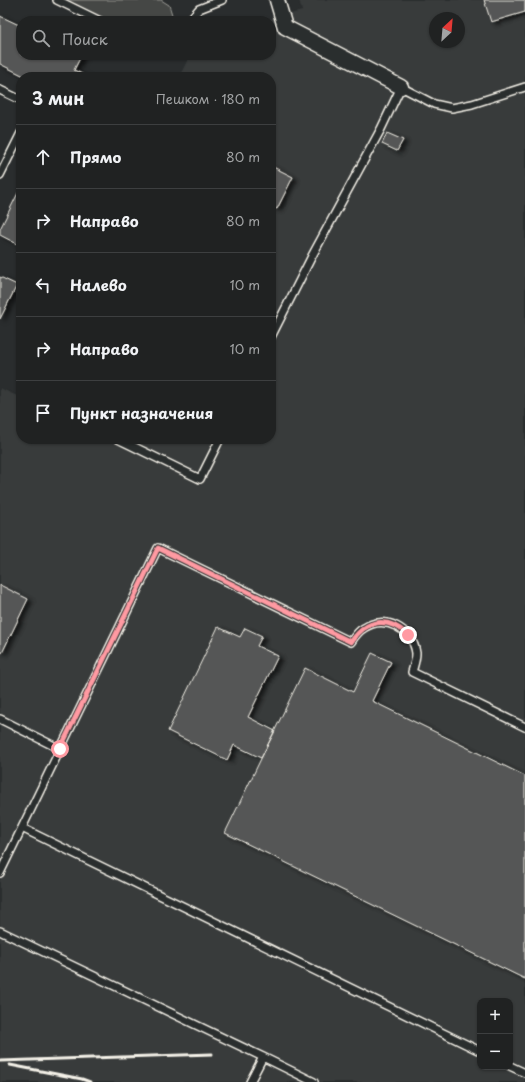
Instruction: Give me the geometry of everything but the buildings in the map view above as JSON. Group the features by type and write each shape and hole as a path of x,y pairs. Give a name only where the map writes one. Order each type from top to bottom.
{"street":[{"path":"277,0 285,27 401,87"}],"lane":[{"path":"57,0 90,16"},
{"path":"193,16 199,9 222,0"},
{"path":"276,328 401,87 434,104 452,108 472,104 525,87"},
{"path":"0,90 16,98"},
{"path":"0,175 16,143"},
{"path":"128,444 200,479 218,444"},
{"path":"0,873 158,548 351,642 364,627 373,624 382,622 401,628 413,643 416,653 412,672 525,726"},
{"path":"0,719 60,749"},
{"path":"22,828 477,1050"},
{"path":"0,931 314,1082"},
{"path":"250,1082 263,1057"},
{"path":"513,1067 525,1073"}],"shaded area":[{"path":"63,0 161,0 169,5 172,16 95,16"},
{"path":"299,0 525,0 525,1082 0,1082 0,388 16,396 16,444 276,444 276,72 182,72 188,60 276,60 276,17 302,11"}],"railway":[{"path":"0,1061 212,1054"},
{"path":"10,1065 82,1079 90,1082"}],"route":[{"path":"60,749 158,548 351,642 364,627 382,622 401,628 408,635"}]}
